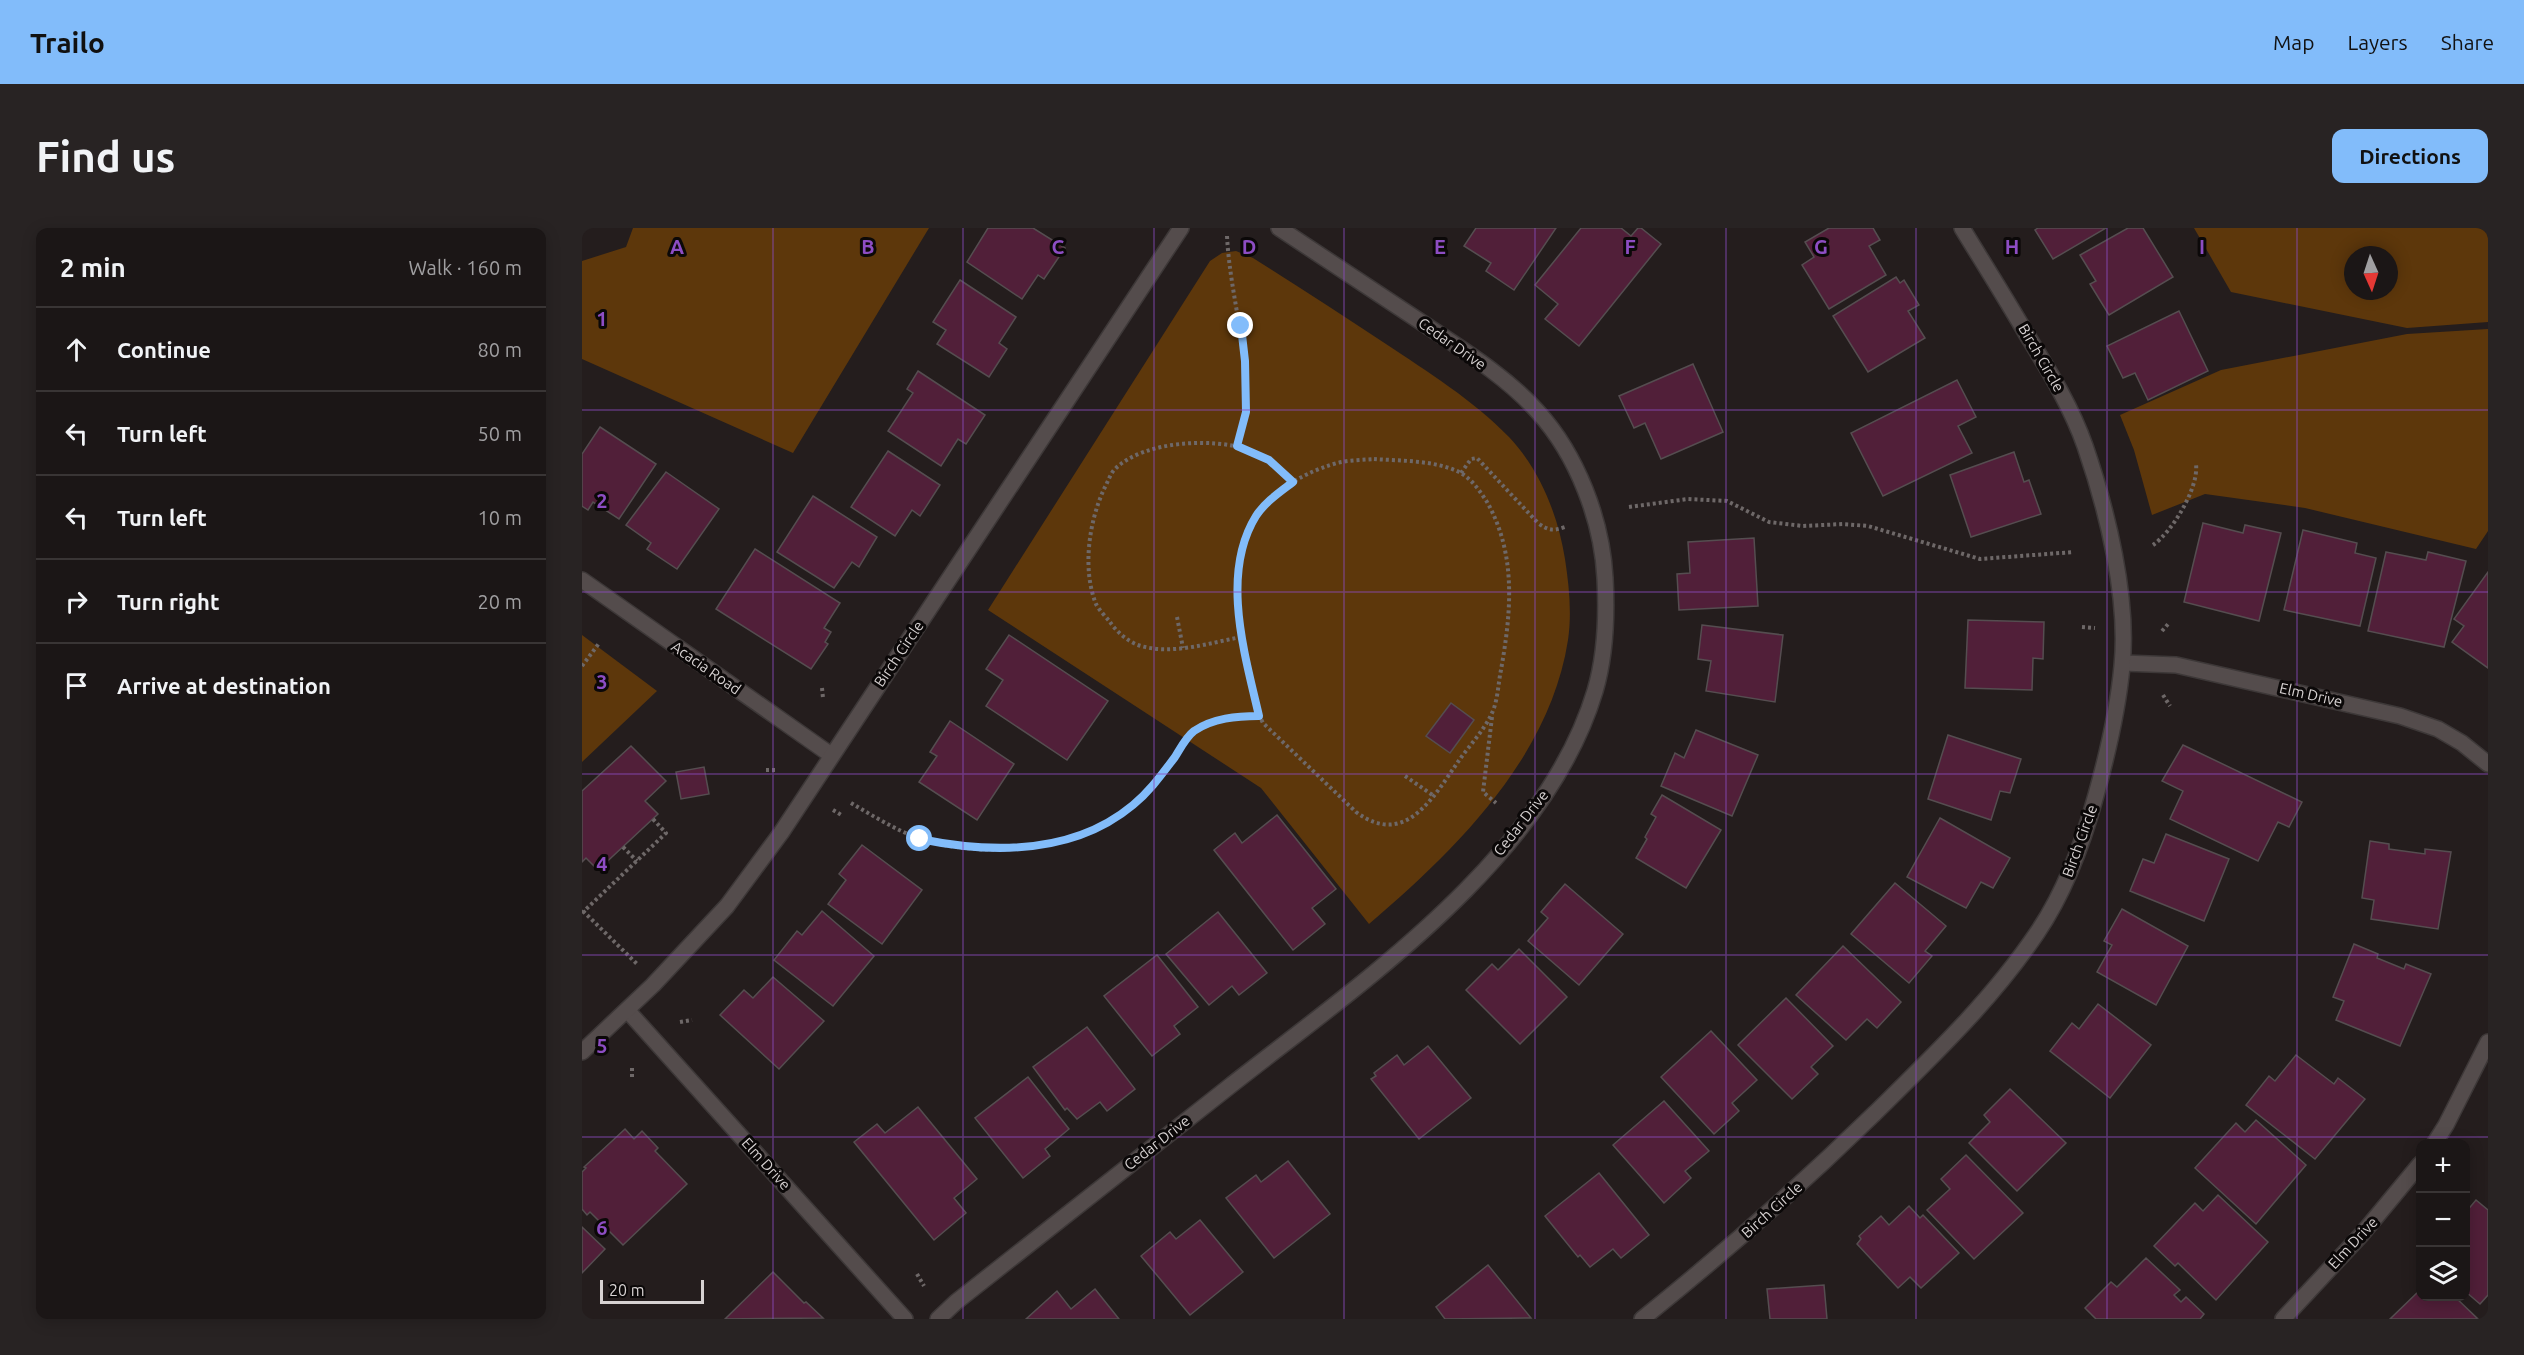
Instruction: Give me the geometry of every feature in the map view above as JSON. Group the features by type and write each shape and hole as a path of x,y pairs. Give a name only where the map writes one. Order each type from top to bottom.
{"street":[{"name":"Birch Circle","path":"582,1052 653,985 727,906 781,833 1182,228"},
{"name":"Cedar Drive","path":"938,1319 956,1302 1355,987 1427,927 1494,859 1549,789 1579,732 1595,690 1603,652 1606,610 1604,563 1595,518 1562,443 1538,411 1504,381 1464,351 1279,228"},
{"name":"Birch Circle","path":"1642,1319 1707,1267 1818,1169 1919,1070 1996,989 2038,931 2064,885 2088,825 2110,746 2123,663 2116,561 2085,445 2059,387 1962,228"},
{"name":"Acacia Road","path":"582,580 831,755"},
{"name":"Elm Drive","path":"2123,663 2176,664 2400,716 2438,729 2462,743 2488,764"},
{"name":"Elm Drive","path":"627,1010 905,1319"},
{"path":"2437,1139 2452,1115 2488,1042"},
{"name":"Elm Drive","path":"2283,1319 2362,1234 2416,1170"}],"path":[{"path":"1227,236 1230,278 1241,326 1245,361 1246,412 1237,446"},
{"path":"1241,637 1183,648 1160,649 1137,644 1116,630 1096,604 1089,571 1089,539 1098,503 1113,471 1129,457 1158,447 1194,444 1237,446 1269,460 1293,482"},
{"path":"1461,473 1471,459 1477,458 1538,523 1553,531 1565,527"},
{"path":"1492,714 1434,796 1420,812 1394,825 1381,825 1369,821 1263,723 1259,716 1241,637 1238,596 1240,561 1246,537 1256,516 1272,498 1293,482 1339,462 1374,459 1446,467 1461,473 1483,496 1496,518 1509,569 1508,616 1492,714 1483,792 1496,803"},
{"path":"2153,545 2163,538 2172,526 2187,499 2194,480 2196,464"},
{"path":"1629,507 1688,499 1727,501 1769,522 1803,526 1843,524 1868,526 1980,559 2074,552"},
{"path":"1177,617 1183,648"},
{"path":"2162,631 2169,623"},
{"path":"2082,627 2095,628"},
{"path":"582,666 600,642"},
{"path":"822,688 823,698"},
{"path":"2163,695 2170,706"},
{"path":"851,803 887,824 920,839 960,847 1010,849 1071,839 1108,824 1134,804 1156,782 1192,732 1216,721 1235,716 1259,716"},
{"path":"766,770 777,770"},
{"path":"1406,776 1434,796"},
{"path":"833,810 843,816"},
{"path":"638,965 583,912 666,832 652,819"},
{"path":"623,847 637,861"},
{"path":"680,1022 692,1020"},
{"path":"632,1065 632,1077"},
{"path":"917,1274 924,1286"}],"shaded area":[{"path":"633,228 929,228 793,453 582,359 582,261 626,247"},
{"path":"2194,228 2488,228 2488,322 2407,328 2231,292"},
{"path":"1236,251 1253,258 1418,365 1450,387 1495,424 1509,437 1530,464 1546,494 1562,542 1569,589 1568,640 1558,683 1542,723 1520,762 1465,832 1434,865 1369,924 1261,788 988,610 1210,261 1222,253"},
{"path":"2488,329 2488,531 2476,549 2305,508 2205,494 2152,515 2134,450 2120,415 2221,370 2407,334"},
{"path":"582,635 657,691 582,762"}],"building":[{"path":"988,228 1033,228 1065,248 1044,279 1038,275 1022,299 967,262"},
{"path":"1476,228 1556,228 1514,290 1486,271 1491,263 1464,246"},
{"path":"1581,228 1621,228 1631,236 1638,228 1641,228 1661,244 1579,346 1545,319 1558,304 1535,285"},
{"path":"1829,228 1873,228 1880,240 1869,246 1886,275 1829,309 1802,265 1814,257 1805,242"},
{"path":"2038,228 2106,228 2053,259 2035,230"},
{"path":"2128,228 2143,228 2173,277 2109,315 2090,284 2096,281 2080,255"},
{"path":"1896,277 1900,283 1904,280 1919,305 1908,311 1925,338 1868,372 1833,316"},
{"path":"960,280 1016,317 999,343 1007,349 989,377 937,344 946,330 933,322"},
{"path":"2179,311 2208,371 2148,400 2135,373 2123,378 2107,346"},
{"path":"1693,364 1723,432 1661,459 1645,423 1634,428 1619,396"},
{"path":"918,371 985,415 966,444 958,439 941,466 888,431 913,393 907,389"},
{"path":"1957,380 1976,417 1958,426 1972,453 1883,496 1851,433"},
{"path":"600,427 656,464 619,519 593,502 588,510 582,506 582,454"},
{"path":"888,451 940,485 920,516 912,510 895,536 851,507"},
{"path":"2014,452 2024,482 2029,480 2041,514 1971,537 1950,475"},
{"path":"666,472 719,509 677,569 647,549 651,543 626,525"},
{"path":"813,496 877,537 859,567 852,562 834,588 777,552"},
{"path":"2203,523 2243,533 2245,525 2281,533 2259,621 2184,602"},
{"path":"2303,530 2357,543 2355,553 2376,558 2360,626 2284,610"},
{"path":"1754,538 1758,606 1679,610 1677,574 1690,573 1688,542"},
{"path":"755,549 840,603 824,628 831,632 825,642 828,644 811,669 716,609"},
{"path":"2386,552 2426,560 2428,552 2466,561 2444,647 2368,631"},
{"path":"2488,572 2488,668 2452,642 2464,626 2454,619"},
{"path":"1968,620 2044,622 2043,659 2033,658 2032,690 1965,688"},
{"path":"1702,625 1783,635 1775,702 1706,691 1711,661 1698,659"},
{"path":"1009,635 1108,701 1067,760 986,706 1003,680 986,669"},
{"path":"1451,703 1474,720 1450,753 1426,736"},
{"path":"950,721 1014,764 977,820 919,782 937,756 930,752"},
{"path":"1696,730 1758,755 1732,816 1661,786 1675,753 1684,758"},
{"path":"1948,735 2021,759 2010,793 2000,791 1991,820 1928,799"},
{"path":"2183,745 2302,802 2289,827 2278,822 2258,861 2170,819 2183,791 2162,781"},
{"path":"631,746 666,781 645,801 658,814 598,870 586,858 582,862 582,791"},
{"path":"704,767 709,794 681,799 676,772"},
{"path":"1662,795 1721,830 1686,888 1636,858 1656,817 1651,814"},
{"path":"1277,815 1336,889 1312,908 1325,924 1293,950 1214,850 1235,833 1242,843"},
{"path":"1940,818 2010,858 1993,888 1981,882 1966,908 1907,877"},
{"path":"2166,834 2229,859 2204,921 2130,891 2143,859 2154,863"},
{"path":"2370,841 2389,844 2389,849 2425,854 2425,849 2451,852 2438,929 2371,919 2374,900 2362,898"},
{"path":"862,845 922,890 882,944 828,904 846,880 839,874"},
{"path":"1895,883 1946,926 1925,951 1932,956 1909,983 1851,934"},
{"path":"1565,884 1623,934 1579,985 1528,941 1548,918 1541,912"},
{"path":"2122,909 2188,946 2156,1005 2097,972 2112,945 2104,941"},
{"path":"822,911 874,956 833,1006 774,960 797,931 802,935"},
{"path":"1218,912 1267,973 1239,995 1232,986 1209,1005 1166,954"},
{"path":"2354,944 2378,954 2377,958 2404,969 2406,964 2431,974 2400,1046 2336,1020 2344,1001 2333,997"},
{"path":"1843,946 1901,1002 1877,1028 1867,1019 1846,1040 1796,995"},
{"path":"1519,949 1567,997 1520,1044 1466,990 1492,964 1498,970"},
{"path":"1157,955 1198,1007 1174,1026 1180,1034 1152,1056 1104,996"},
{"path":"773,977 824,1021 779,1069 720,1015 744,990 753,998"},
{"path":"1786,998 1833,1046 1811,1067 1818,1074 1792,1099 1738,1045"},
{"path":"2098,1004 2151,1045 2110,1098 2050,1051 2072,1023 2079,1029"},
{"path":"1087,1027 1135,1089 1107,1111 1100,1102 1077,1119 1067,1108 1065,1110 1033,1067"},
{"path":"1711,1031 1757,1080 1732,1103 1739,1111 1714,1134 1661,1077"},
{"path":"1428,1046 1471,1098 1419,1139 1371,1079 1376,1076 1374,1073 1397,1055 1404,1065"},
{"path":"2296,1055 2334,1084 2338,1078 2365,1099 2315,1159 2246,1105 2269,1076 2275,1081"},
{"path":"1028,1077 1069,1129 1045,1149 1050,1156 1023,1178 975,1118"},
{"path":"2010,1089 2066,1143 2017,1191 1969,1143 1990,1122 1984,1115"},
{"path":"1664,1101 1709,1151 1685,1171 1691,1178 1664,1203 1613,1145"},
{"path":"918,1107 977,1179 954,1198 966,1213 934,1240 854,1142 877,1124 885,1133"},
{"path":"2256,1120 2306,1165 2256,1224 2195,1168 2236,1123 2245,1132"},
{"path":"625,1129 634,1139 642,1131 658,1148 655,1151 687,1184 623,1245 590,1212 587,1215 582,1209 582,1172 586,1168 584,1167"},
{"path":"1966,1155 2023,1213 1974,1259 1927,1210 1950,1189 1941,1179"},
{"path":"1288,1161 1330,1214 1274,1258 1226,1198 1256,1175 1261,1182"},
{"path":"1599,1173 1649,1235 1621,1258 1613,1249 1590,1267 1580,1255 1578,1257 1545,1216"},
{"path":"2218,1195 2268,1242 2216,1300 2178,1263 2175,1266 2154,1246 2195,1203 2203,1211"},
{"path":"2476,1200 2488,1210 2488,1295 2480,1304 2470,1295 2470,1207"},
{"path":"1909,1206 1920,1218 1923,1215 1959,1253 1921,1288 1910,1277 1898,1288 1857,1244 1861,1239 1859,1236 1881,1216 1889,1225"},
{"path":"1200,1220 1243,1272 1190,1315 1141,1256 1170,1232 1176,1239"},
{"path":"582,1227 605,1249 582,1273"},
{"path":"2146,1258 2180,1290 2174,1295 2181,1302 2186,1297 2204,1314 2200,1319 2096,1319 2085,1308 2111,1282 2117,1287"},
{"path":"1488,1265 1531,1318 1445,1319 1436,1307"},
{"path":"773,1272 804,1303 806,1302 823,1318 725,1319"},
{"path":"1824,1285 1827,1319 1770,1319 1767,1289"},
{"path":"1095,1289 1119,1319 1026,1319 1057,1291 1071,1309"},
{"path":"2416,1294 2416,1301 2459,1301 2478,1319 2390,1319"}],"route":[{"path":"920,839 960,847 1010,849 1071,839 1108,824 1134,804 1156,782 1192,732 1216,721 1235,716 1259,716 1241,637 1238,596 1240,561 1246,537 1256,516 1272,498 1293,482 1285,472 1269,460 1251,450 1237,446 1246,412 1245,361 1241,326"}]}
